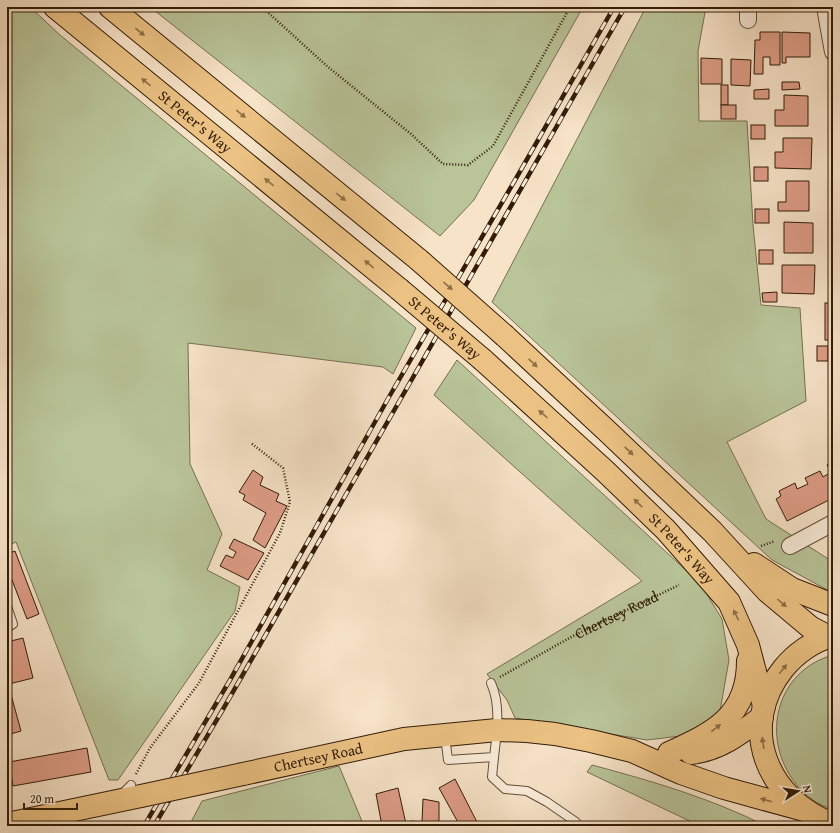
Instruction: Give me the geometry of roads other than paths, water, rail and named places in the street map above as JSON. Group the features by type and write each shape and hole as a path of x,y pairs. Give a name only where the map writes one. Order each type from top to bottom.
{"main road":[{"name":"St Peter's Way","path":"55,7 399,289 483,360 605,471 666,530 729,602 748,645 763,711"},
{"name":"St Peter's Way","path":"110,7 419,260 505,336 608,431 712,531 767,591 810,627 831,637"},
{"path":"712,531 752,564 792,589 833,605"},
{"path":"831,637 809,646 787,663 772,685 763,711 762,739 766,760 774,779 787,796 804,810 833,824"},
{"path":"669,752 705,736 719,727 736,706 744,691 748,670 748,645"},
{"name":"Chertsey Road","path":"7,824 115,801 136,790 243,774 404,739 445,734 497,730 555,734 632,751 687,753 713,748 738,735 763,711"},
{"name":"Chertsey Road","path":"632,751 681,773 717,786 804,810"}],"street":[{"path":"825,7 833,52"},
{"path":"790,546 833,524"}],"lane":[{"path":"7,606 13,624 7,628"},
{"path":"491,683 497,694 497,730 492,778 504,789 527,791 577,825"},
{"path":"445,734 448,760 494,757"}],"railway":[{"path":"144,826 230,680 389,397 614,7"},
{"path":"154,826 222,711 625,7"}]}
